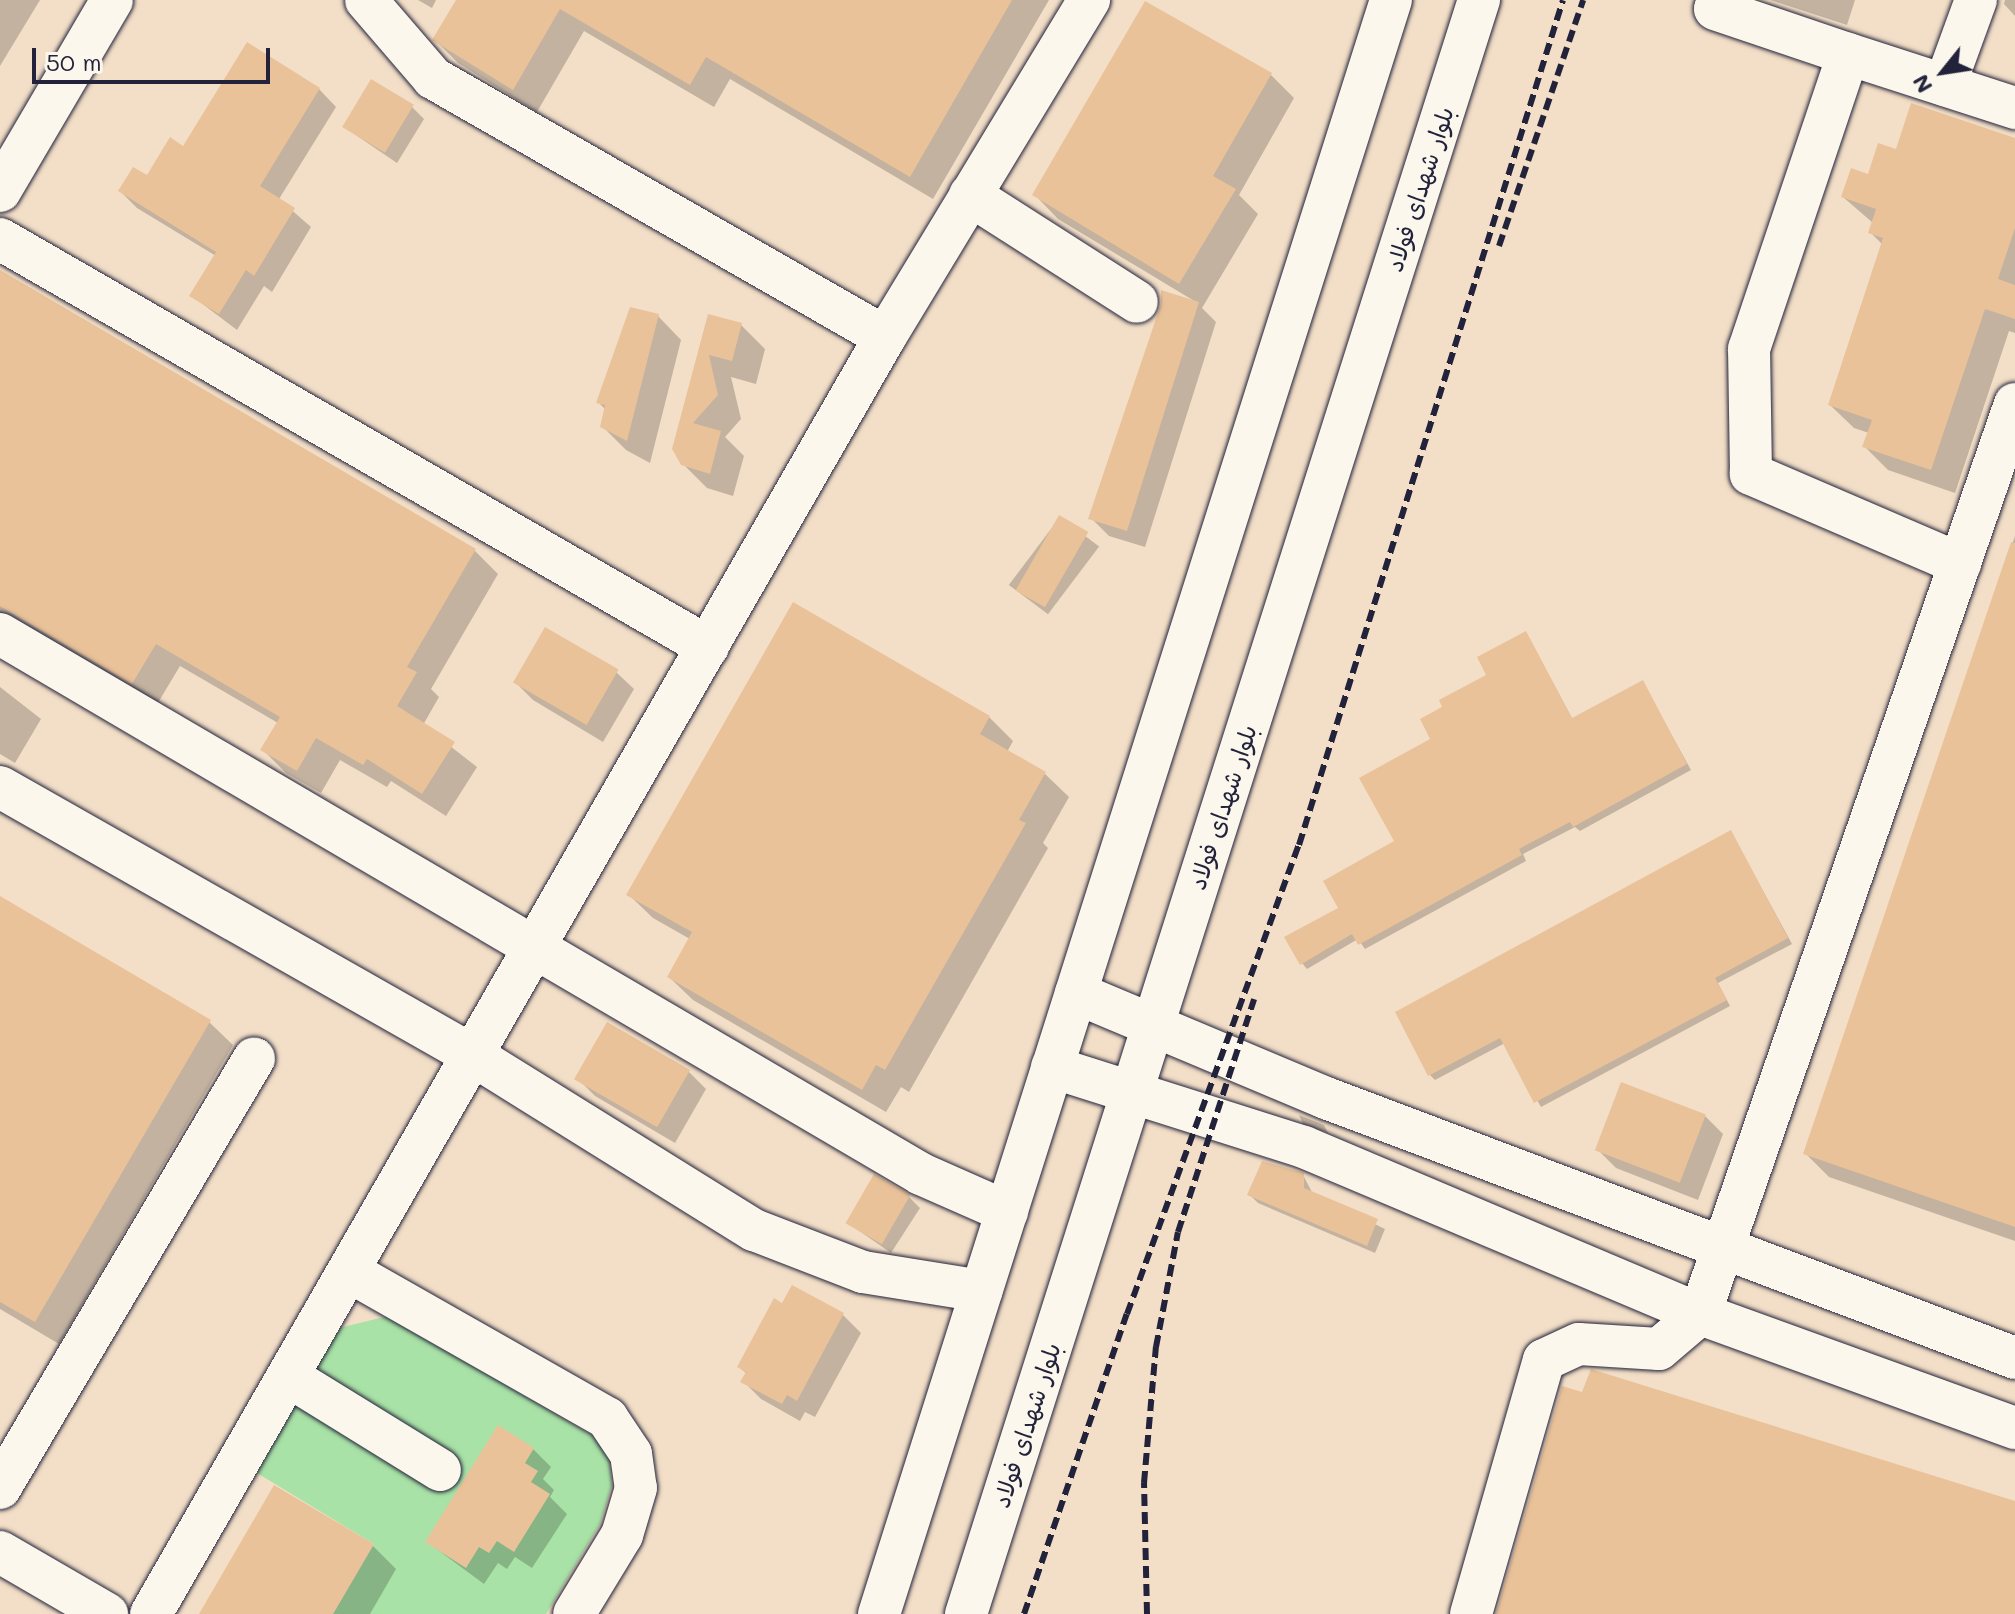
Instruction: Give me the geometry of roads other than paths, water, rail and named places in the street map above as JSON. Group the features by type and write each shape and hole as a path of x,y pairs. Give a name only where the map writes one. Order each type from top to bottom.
{"street":[{"path":"0,191 112,0"},
{"path":"366,0 433,78 885,337"},
{"path":"151,1614 291,1378 885,337 1089,0"},
{"path":"879,1614 1391,0"},
{"name":"بلوار شهدای فولاد","path":"966,1614 1479,0"},
{"path":"1718,0 1715,9 2015,108"},
{"path":"1945,85 1976,0"},
{"path":"1848,54 1749,349 1751,474 1960,564"},
{"path":"970,195 1137,302"},
{"path":"0,239 708,647"},
{"path":"1471,1614 1544,1360 1579,1344 1659,1349 1700,1314 2015,404"},
{"path":"0,634 921,1174 1007,1212"},
{"path":"0,787 474,1056 754,1230 863,1272 981,1291"},
{"path":"1076,993 1154,1022 1326,1098 2015,1358"},
{"path":"0,1488 254,1058"},
{"path":"1052,1067 1304,1147 1700,1314 2015,1428"},
{"path":"350,1272 607,1418 631,1454 636,1488 622,1535 574,1614"},
{"path":"291,1378 440,1470"},
{"path":"0,1552 107,1614"}],"railway":[{"path":"1024,1614 1127,1314 1299,845 1563,0"},
{"path":"1499,246 1583,0"},
{"path":"1147,1614 1144,1483 1156,1347 1178,1232 1254,999"}]}
